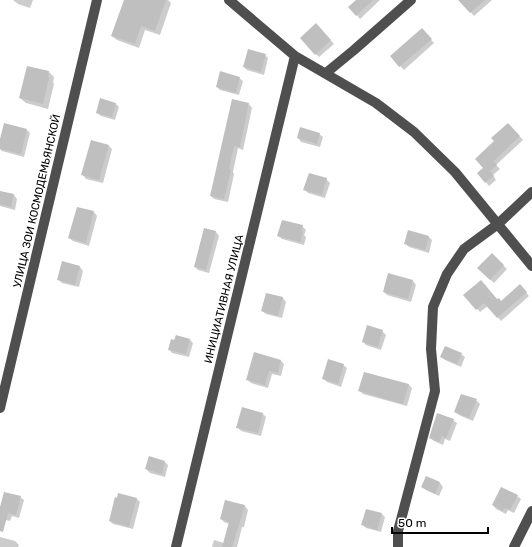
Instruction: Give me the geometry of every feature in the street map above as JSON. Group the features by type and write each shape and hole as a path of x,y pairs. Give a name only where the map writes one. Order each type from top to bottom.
{"street":[{"name":"УЛИЦА ЗОИ КОСМОДЕМЬЯНСКОЙ","path":"0,408 96,0"},
{"path":"229,0 295,56 308,65 326,73 376,103 414,132 455,172 532,266"},
{"path":"326,73 411,0"},
{"name":"ИНИЦИАТИВНАЯ УЛИЦА","path":"176,547 295,56"},
{"path":"398,547 398,531 435,391 431,349 433,307 447,274 464,249 498,224 532,192"},
{"path":"514,547 532,511"}],"building":[{"path":"124,0 166,0 155,31 141,26 135,44 111,36"},
{"path":"356,0 373,0 356,16 348,7"},
{"path":"458,0 485,0 470,13"},
{"path":"316,23 331,40 315,55 300,38"},
{"path":"422,28 432,39 399,67 390,56"},
{"path":"248,49 266,54 261,72 243,67"},
{"path":"27,66 49,71 49,78 43,104 19,98"},
{"path":"220,71 240,77 236,93 216,87"},
{"path":"100,98 116,103 112,117 96,113"},
{"path":"232,99 249,103 240,147 234,146 229,169 231,170 224,199 210,196"},
{"path":"4,123 27,129 21,154 0,149 0,139"},
{"path":"508,123 520,136 494,161 497,165 490,171 494,176 485,183 477,173 483,168 475,159 494,141 491,138"},
{"path":"300,127 320,133 317,144 297,138"},
{"path":"91,140 109,145 99,180 81,175"},
{"path":"309,173 327,178 322,195 303,190"},
{"path":"0,191 14,194 11,207 0,204"},
{"path":"77,207 94,211 86,243 68,238"},
{"path":"282,220 303,225 301,232 303,232 300,242 277,236"},
{"path":"204,228 216,231 206,270 194,267"},
{"path":"408,230 429,236 425,250 404,244"},
{"path":"492,253 504,265 490,280 477,268"},
{"path":"62,261 80,266 75,285 57,280"},
{"path":"388,273 413,280 408,299 383,292"},
{"path":"481,280 497,299 499,298 501,301 520,284 527,292 497,318 484,303 476,310 463,295"},
{"path":"266,293 283,297 278,316 261,311"},
{"path":"367,325 383,330 378,347 362,342"},
{"path":"176,335 190,339 186,354 168,350 171,339 174,340"},
{"path":"445,346 462,353 457,364 440,357"},
{"path":"254,352 281,360 278,373 269,371 265,385 246,380"},
{"path":"328,359 344,364 338,384 322,379"},
{"path":"364,372 409,384 403,404 358,391"},
{"path":"461,394 477,399 469,418 454,412"},
{"path":"242,407 263,413 258,433 236,428"},
{"path":"437,413 454,419 446,438 442,436 439,442 429,438"},
{"path":"149,456 165,461 162,474 145,469"},
{"path":"426,476 440,482 435,494 421,487"},
{"path":"501,487 518,495 510,510 504,508 503,511 492,505"},
{"path":"4,492 21,496 16,515 8,513 3,532 0,531 0,507"},
{"path":"118,493 137,498 129,527 109,521 115,497 117,498"},
{"path":"225,500 245,505 232,547 222,547 229,522 220,519"},
{"path":"366,509 382,513 377,530 361,525"}]}
